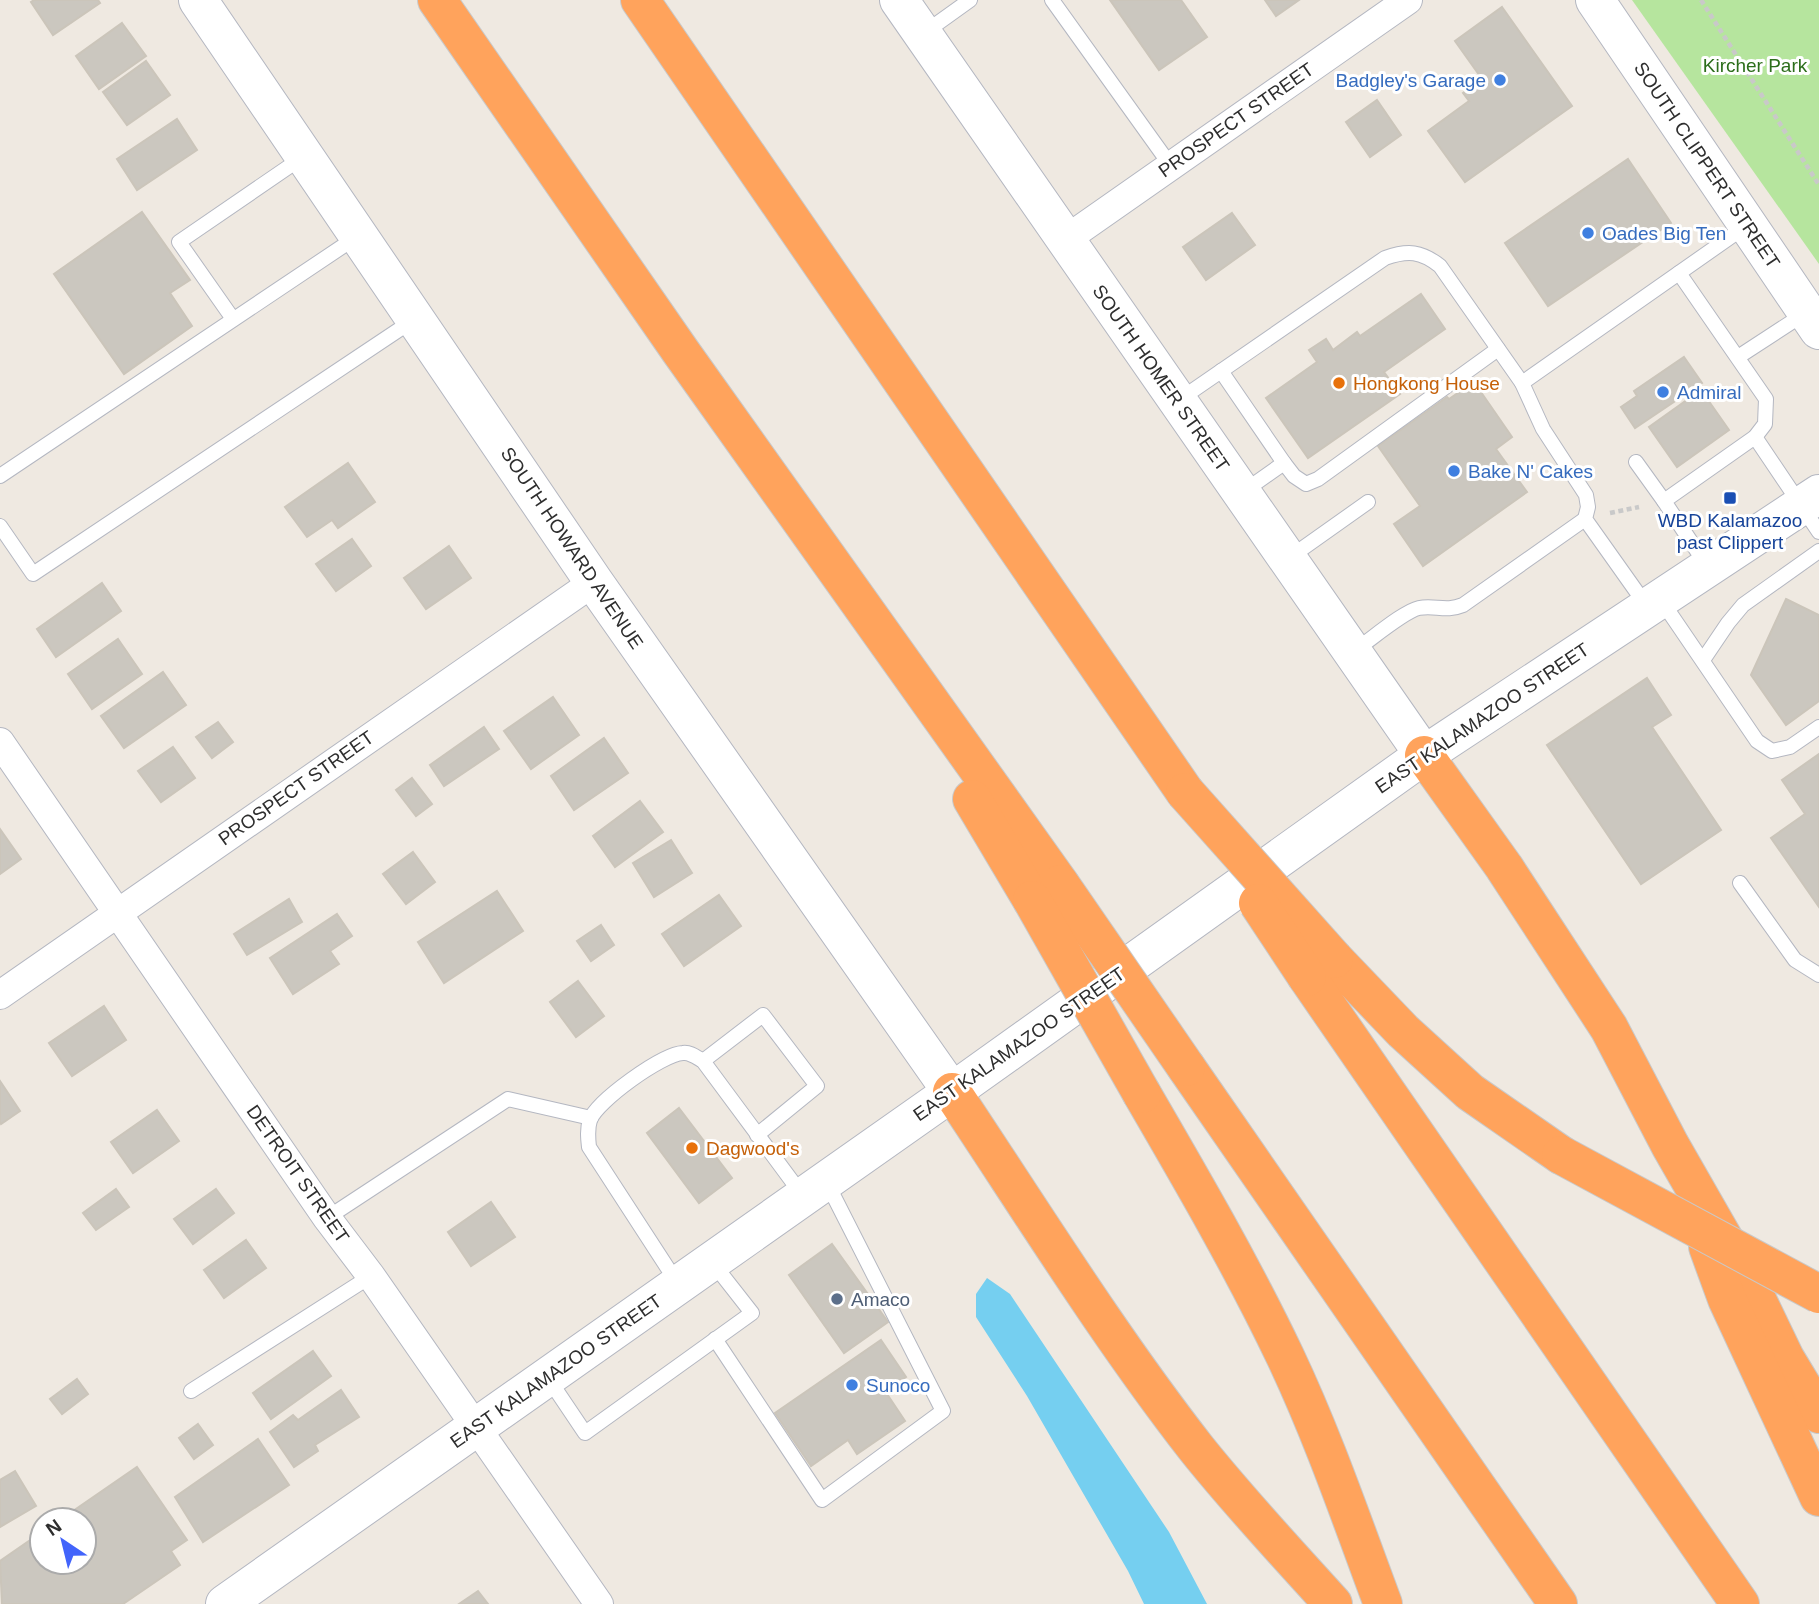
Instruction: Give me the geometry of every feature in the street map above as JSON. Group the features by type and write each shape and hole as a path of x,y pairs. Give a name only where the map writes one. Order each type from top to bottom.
{"highway":[{"path":"437,0 681,352 1046,892 1186,1067 1558,1604"},
{"path":"640,0 1185,792 1321,968 1740,1604"},
{"path":"1424,755 1568,962 1609,1028 1670,1145 1749,1283 1785,1358 1819,1414"},
{"path":"1046,892 1142,1094 1212,1213 1252,1289 1313,1421 1383,1604"},
{"path":"1321,968 1403,1031 1462,1084 1561,1155 1819,1294"},
{"path":"952,1092 1125,1351 1172,1416 1250,1511 1333,1604"},
{"path":"1670,1145 1727,1299 1819,1497"}],"street":[{"name":"SOUTH HOWARD AVENUE","path":"198,0 594,582 952,1092"},
{"name":"SOUTH HOMER STREET","path":"899,0 1424,755"},
{"name":"PROSPECT STREET","path":"1065,240 1408,0"},
{"name":"SOUTH CLIPPERT STREET","path":"1595,0 1813,321"},
{"name":"EAST KALAMAZOO STREET","path":"225,1604 712,1262 1424,755 1708,568 1813,510"},
{"name":"PROSPECT STREET","path":"0,995 594,582"},
{"name":"DETROIT STREET","path":"0,742 327,1218 371,1276 599,1604"}],"lane":[{"path":"922,34 970,0"},
{"path":"1052,0 1171,166"},
{"path":"233,319 179,242 306,155"},
{"path":"1522,383 1747,225"},
{"path":"0,476 359,235"},
{"path":"1178,400 1385,258 1403,251 1428,256 1440,266 1522,383 1548,437 1586,495 1588,507 1585,519 1463,605 1453,610 1419,608 1408,612 1352,652"},
{"path":"1664,501 1755,437 1765,424 1766,398 1679,273"},
{"path":"0,526 33,574 416,319"},
{"path":"1738,357 1813,321"},
{"path":"1221,371 1284,463 1294,476 1306,484 1318,479 1498,349"},
{"path":"1755,437 1813,510"},
{"path":"1636,462 1708,568"},
{"path":"1242,493 1284,463"},
{"path":"1287,559 1368,502"},
{"path":"1585,519 1703,660 1757,741 1772,751 1790,747 1819,727"},
{"path":"1703,660 1743,605 1819,551"},
{"path":"1740,883 1795,960 1819,975"},
{"path":"703,1061 763,1015 817,1086 757,1135"},
{"path":"679,1285 596,1161 588,1140 590,1118 604,1100 670,1056 682,1053 691,1054 703,1061 757,1135 815,1189 943,1411 822,1500 715,1339"},
{"path":"327,1218 508,1099 590,1118"},
{"path":"547,1377 585,1433 752,1313 712,1262"},
{"path":"191,1391 371,1276"}],"path":[{"path":"1700,0 1819,185"},
{"path":"1726,491 1730,498"},
{"path":"1585,519 1664,501"}],"green space":[{"name":"Kircher Park","path":"1632,0 1819,0 1819,264"}],"water":[{"path":"987,1278 1010,1294 1169,1532 1207,1604 1144,1604 1128,1571 1027,1396 976,1317 976,1294"}],"building":[{"path":"98,0 100,3 53,35 31,2"},
{"path":"1110,0 1181,0 1207,37 1159,70"},
{"path":"1265,0 1299,0 1276,16"},
{"path":"1502,7 1572,106 1465,182 1428,131 1469,101 1463,93 1482,79 1455,41"},
{"path":"122,23 146,56 99,89 76,56"},
{"path":"146,61 170,95 127,125 103,92"},
{"path":"1377,100 1401,135 1370,157 1346,122"},
{"path":"177,119 197,150 137,190 117,159"},
{"name":"Oades Big Ten","path":"1628,159 1671,223 1548,306 1505,243"},
{"path":"142,212 190,280 170,293 192,326 124,374 54,274"},
{"path":"1232,213 1255,245 1206,280 1183,247"},
{"name":"Hongkong House","path":"1421,294 1445,329 1384,372 1400,394 1308,458 1266,398 1317,362 1309,350 1326,339 1333,350 1357,332 1360,336"},
{"path":"1684,357 1702,383 1635,428 1621,407 1637,396 1634,391"},
{"name":"Bake N' Cakes","path":"1474,382 1512,437 1496,449 1527,492 1423,566 1394,524 1420,506 1378,446 1447,397 1449,399"},
{"path":"1701,390 1729,430 1677,467 1649,427"},
{"path":"348,463 375,502 338,528 332,520 307,537 285,507"},
{"path":"352,539 371,566 336,591 316,564"},
{"path":"449,546 471,578 426,609 404,578"},
{"path":"102,583 121,611 56,657 37,629"},
{"path":"1786,599 1819,615 1819,701 1786,725 1751,675"},
{"path":"118,639 142,674 92,709 68,674"},
{"path":"163,672 186,705 124,748 101,716"},
{"path":"1647,678 1671,715 1652,727 1721,830 1641,884 1547,745"},
{"path":"553,697 579,735 531,769 504,731"},
{"path":"218,722 233,742 212,758 196,737"},
{"path":"484,727 499,749 444,786 430,765"},
{"path":"604,738 628,773 574,810 551,776"},
{"path":"173,747 195,778 161,802 138,771"},
{"path":"1819,754 1819,907 1771,838 1805,814 1782,780"},
{"path":"412,778 432,804 416,816 396,790"},
{"path":"640,801 663,832 615,867 593,836"},
{"path":"0,829 21,859 0,874"},
{"path":"671,840 692,873 654,897 633,863"},
{"path":"413,852 435,882 406,904 383,874"},
{"path":"497,891 523,931 444,983 418,942"},
{"path":"719,895 741,926 684,966 662,934"},
{"path":"289,899 302,922 247,955 234,934"},
{"path":"337,914 352,936 330,951 339,964 293,994 270,958"},
{"path":"601,925 614,945 591,961 577,941"},
{"path":"578,981 604,1016 576,1037 550,1002"},
{"path":"104,1006 126,1040 72,1076 49,1043"},
{"path":"0,1081 20,1111 1,1124 0,1122"},
{"path":"679,1108 732,1178 699,1203 647,1133"},
{"path":"157,1110 179,1141 133,1173 111,1142"},
{"path":"116,1189 129,1207 96,1230 83,1213"},
{"path":"216,1189 234,1213 193,1244 174,1219"},
{"path":"491,1202 515,1237 471,1266 448,1232"},
{"path":"246,1240 266,1268 224,1298 204,1270"},
{"path":"832,1244 888,1322 844,1353 789,1275"},
{"path":"881,1340 906,1377 885,1391 905,1421 857,1454 848,1440 811,1466 775,1413"},
{"path":"313,1351 331,1376 271,1419 253,1393"},
{"path":"77,1379 88,1394 62,1414 50,1399"},
{"path":"341,1390 359,1417 315,1445 318,1451 294,1467 270,1432 293,1415 298,1420"},
{"path":"198,1424 213,1445 194,1459 179,1438"},
{"path":"258,1439 289,1485 203,1542 175,1497"},
{"path":"137,1467 187,1540 171,1551 180,1565 123,1604 2,1604 0,1561 28,1542 28,1576 98,1576 98,1506 80,1506"},
{"path":"15,1471 36,1506 28,1506 28,1511 0,1527 0,1480"},
{"path":"478,1591 488,1604 459,1604"}],"place":[{"name":"Badgley's Garage","path":"1500,80"},
{"name":"Oades Big Ten","path":"1588,233"},
{"name":"Hongkong House","path":"1339,383"},
{"name":"Admiral","path":"1663,392"},
{"name":"Bake N' Cakes","path":"1454,471"},
{"name":"WBD Kalamazoo past Clippert","path":"1730,498"},
{"name":"Dagwood's","path":"692,1148"},
{"name":"Amaco","path":"837,1299"},
{"name":"Sunoco","path":"852,1385"}]}
